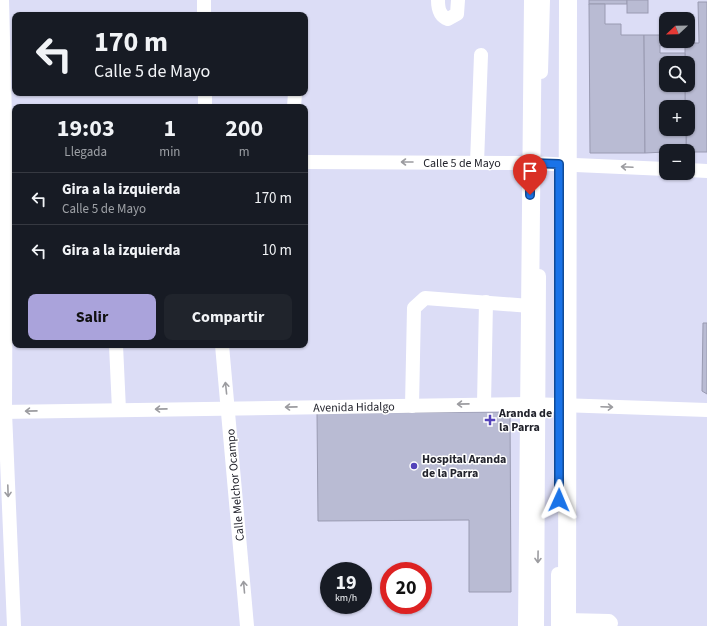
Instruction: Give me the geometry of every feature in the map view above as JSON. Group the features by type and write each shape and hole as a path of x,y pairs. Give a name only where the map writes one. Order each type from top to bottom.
{"main road":[{"path":"527,626 535,404 530,306 534,163 532,0"},
{"path":"564,624 564,164 568,0"}],"street":[{"path":"2,0 7,158 2,412 14,626"},
{"path":"204,0 204,12"},
{"path":"438,0 440,13 444,18 448,19 457,14 458,0"},
{"path":"537,626 534,163 543,0"},
{"path":"561,0 564,164"},
{"path":"476,163 480,55"},
{"name":"Calle 5 de Mayo","path":"308,162 534,163 659,169"},
{"path":"695,170 707,171"},
{"path":"412,406 414,308 418,302 425,298 530,306"},
{"path":"484,404 486,302"},
{"path":"116,348 119,410"},
{"name":"Calle Melchor Ocampo","path":"222,348 247,626"},
{"name":"Avenida Hidalgo","path":"2,412 484,404 535,404 707,410"},
{"path":"564,624 609,621 611,623"}],"building":[{"path":"589,0 627,0 627,4 589,4"},
{"path":"627,0 648,0 648,13 627,13"},
{"path":"698,2 707,2 707,152 695,152 695,144 686,144 687,136 695,136 695,100 685,100 685,92 695,92 695,56 685,56 685,48 695,48 695,43 699,43"},
{"path":"589,4 605,4 605,24 621,24 621,35 644,35 645,153 590,153"},
{"path":"644,35 659,35 660,53 685,53 685,56 659,56 659,92 685,92 685,100 659,100 659,136 686,136 686,144 659,144 659,152 645,153"},
{"path":"703,323 707,323 707,394 702,391"},
{"name":"Hospital Aranda de la Parra","path":"510,412 511,592 469,592 469,520 318,521 317,413"}],"place":[{"name":"Aranda de la Parra","path":"490,420"},
{"name":"Hospital Aranda de la Parra","path":"414,466"}],"route":[{"path":"530,195 530,163 559,164 559,500"}]}
